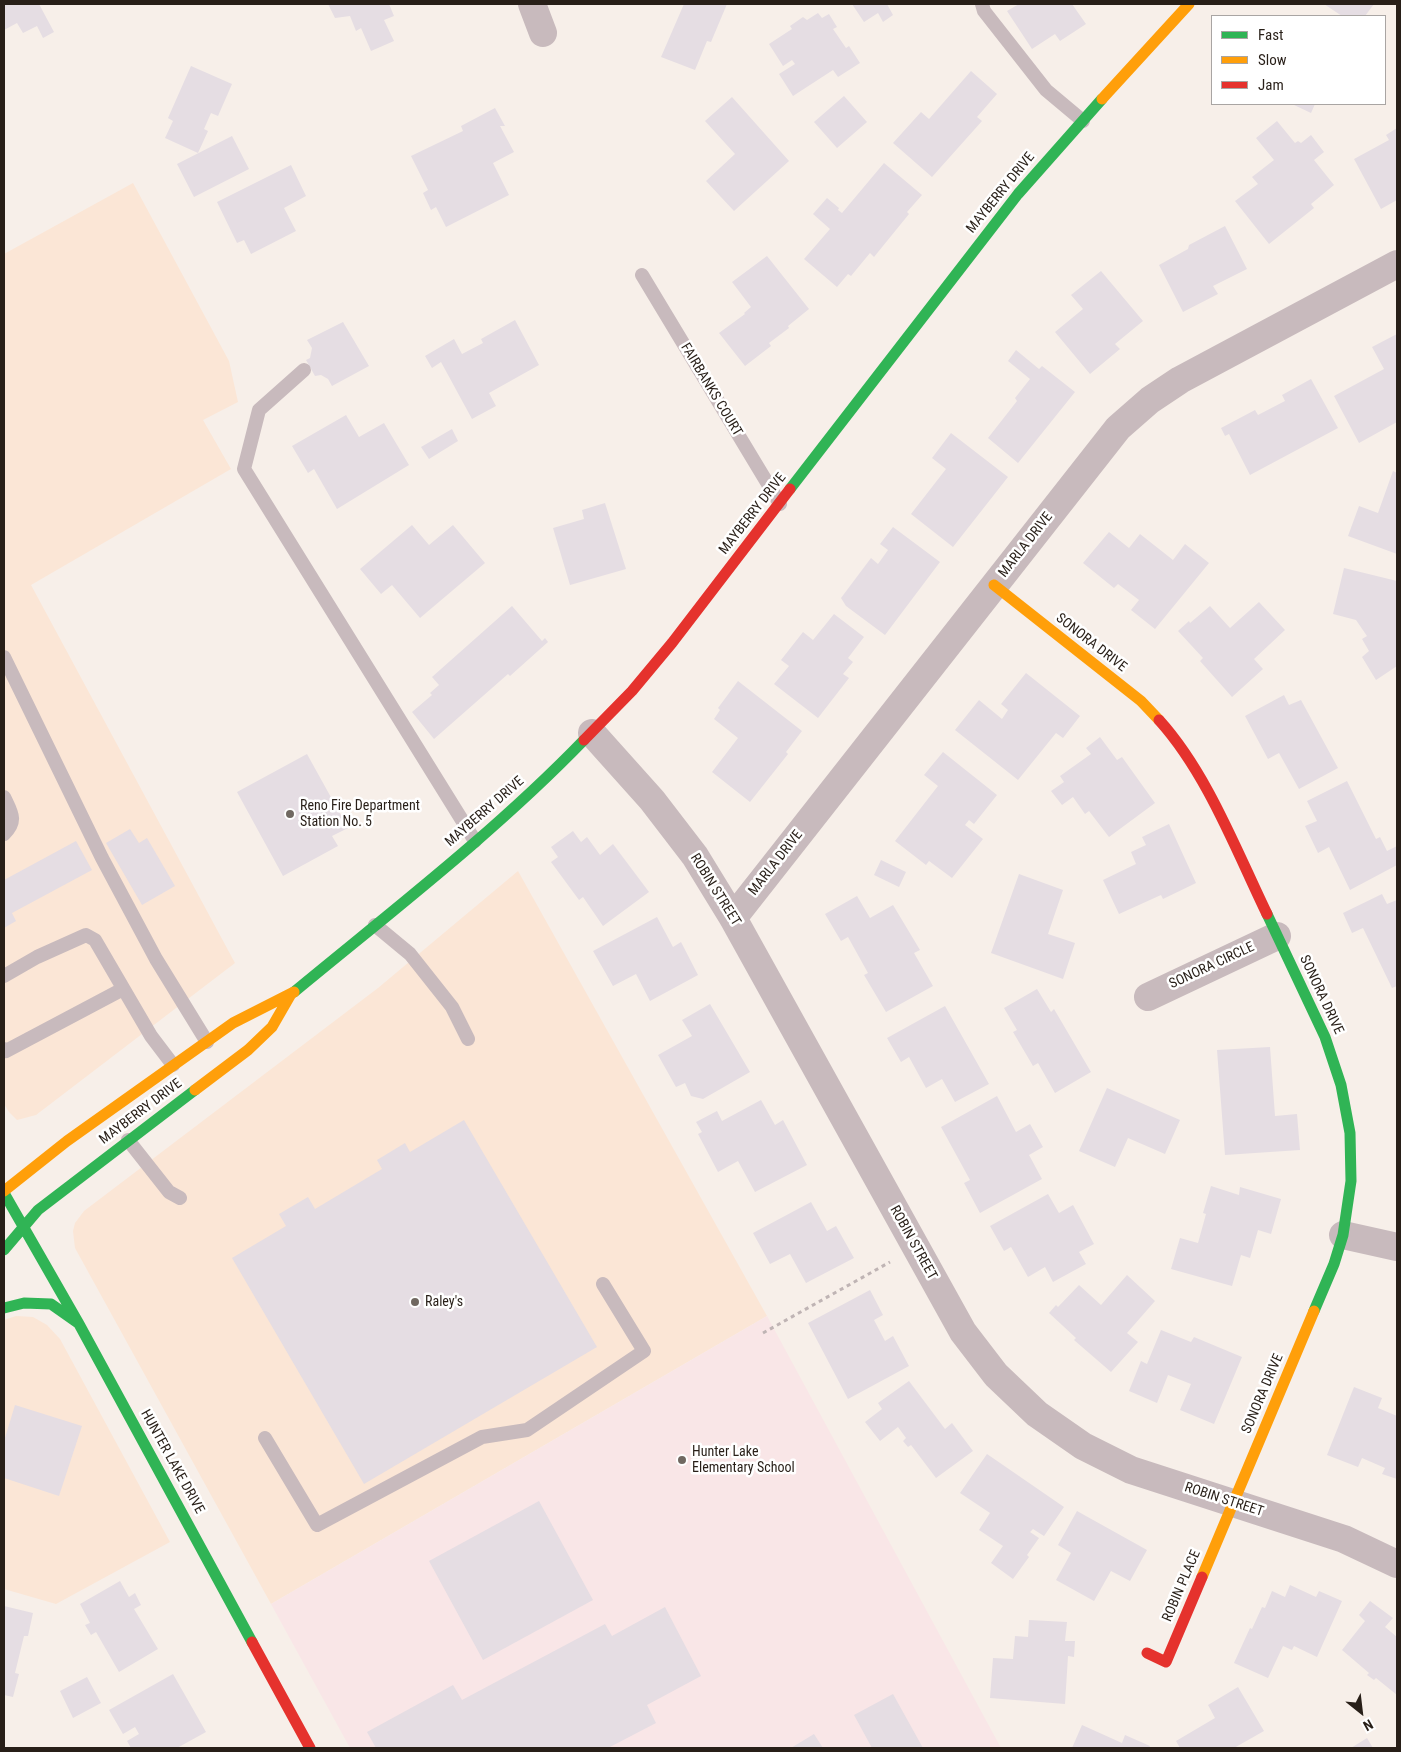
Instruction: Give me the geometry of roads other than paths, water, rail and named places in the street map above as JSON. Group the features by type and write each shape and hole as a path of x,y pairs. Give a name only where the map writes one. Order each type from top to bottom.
{"main road":[{"name":"MAYBERRY DRIVE","path":"4,1192 67,1141 233,1023 290,994 375,926 475,841 548,777 592,733 632,691 660,656 780,504 1018,194 1058,147 1189,4"},
{"name":"SONORA DRIVE","path":"994,585 1141,701 1175,738 1204,783 1325,1037 1341,1085 1350,1133 1351,1181 1343,1235 1334,1264 1234,1503"},
{"name":"MAYBERRY DRIVE","path":"4,1250 38,1210 248,1050 272,1028 290,994"},
{"name":"HUNTER LAKE DRIVE","path":"4,1192 79,1324 310,1748"},
{"path":"4,1308 24,1302 51,1304 79,1324"},
{"name":"ROBIN PLACE","path":"1147,1653 1166,1662 1234,1503"}],"street":[{"path":"532,4 543,33"},
{"name":"MARLA DRIVE","path":"733,918 1118,428 1150,400 1180,380 1397,264"},
{"name":"ROBIN STREET","path":"592,733 652,800 695,856 733,918 963,1332 996,1375 1037,1414 1083,1446 1131,1470 1344,1539 1397,1564"},
{"name":"SONORA CIRCLE","path":"1148,997 1277,936"},
{"path":"1343,1235 1397,1247"}],"lane":[{"path":"982,4 984,11 1046,90 1083,121"},
{"name":"FAIRBANKS COURT","path":"642,275 780,504"},
{"path":"304,370 259,410 244,469 475,841"},
{"path":"4,657 102,858 156,959 206,1042"},
{"path":"4,797 13,815 10,828 4,834"},
{"path":"375,926 410,954 452,1008 468,1038"},
{"path":"4,976 37,957 86,935 95,940 151,1036 173,1065"},
{"path":"4,1049 6,1051 123,990"},
{"path":"128,1140 169,1192 180,1198"},
{"path":"266,1438 317,1525 482,1437 527,1430 644,1351 603,1284"}],"place":[{"name":"Reno Fire Department Station No. 5","path":"290,814"},
{"name":"Raley's","path":"415,1302"},
{"name":"Hunter Lake Elementary School","path":"682,1460"}]}
